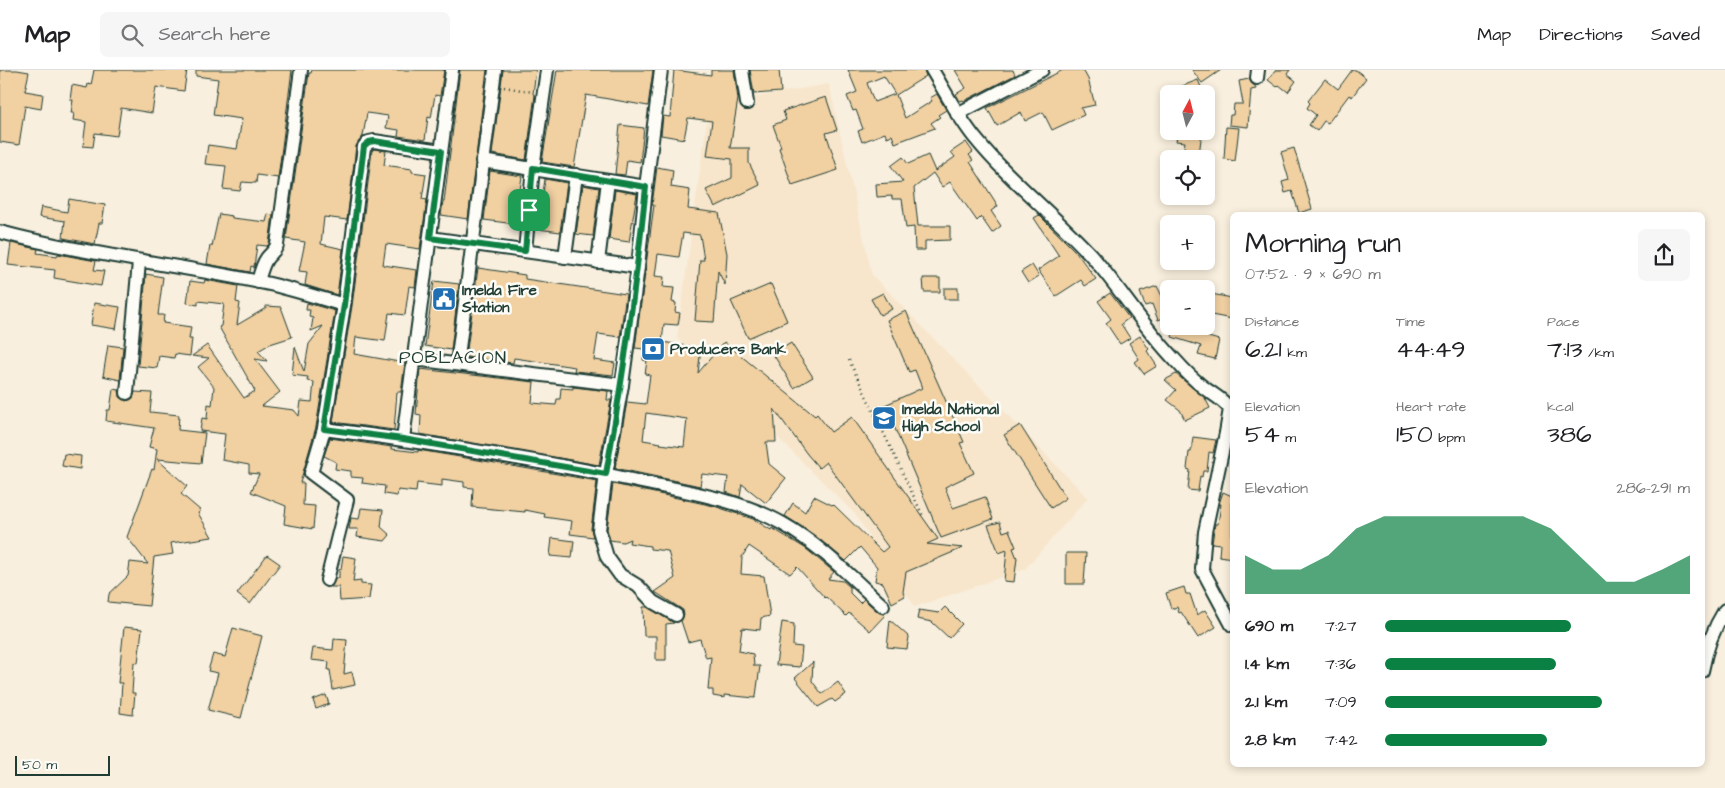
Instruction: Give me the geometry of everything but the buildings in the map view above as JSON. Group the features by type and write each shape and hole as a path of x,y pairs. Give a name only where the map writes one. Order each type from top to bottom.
{"street":[{"path":"258,282 264,263 277,245 300,70"},
{"path":"403,439 452,70"},
{"path":"457,364 495,70"},
{"path":"525,251 533,168 547,70"},
{"path":"661,70 638,267 599,530 608,557 620,575 638,586 653,602 676,615"},
{"path":"742,70 747,103"},
{"path":"932,70 957,114 974,137 1003,169 1051,214 1090,255 1175,361 1194,380 1230,408 1205,532 1202,569 1230,621"},
{"path":"957,114 1042,70"},
{"path":"326,580 347,500 312,473 324,429 344,305 364,146 374,141 441,151"},
{"path":"482,161 646,187"},
{"path":"565,257 576,175"},
{"path":"598,262 608,180"},
{"path":"0,232 28,240 139,262 258,282 344,305"},
{"path":"430,238 638,267"},
{"path":"127,393 139,262"},
{"path":"414,359 622,385"},
{"path":"324,429 403,439 606,474 705,495 744,506 782,523 818,547 883,606"},
{"path":"1705,658 1713,632 1725,610"}],"path":[{"path":"493,86 544,93"},
{"path":"849,360 923,516"}],"shaded area":[{"name":"Imelda National High School","path":"829,84 872,275 1088,498 1025,569 915,607 855,514 677,338 709,105"}],"place":[{"name":"Imelda Fire Station","path":"444,299"},
{"name":"Producers Bank","path":"653,349"},
{"name":"Imelda National High School","path":"884,418"}],"district":[{"name":"POBLACION","path":"453,357"}],"route":[{"path":"374,141 441,151 430,238 525,251 529,210 533,168 646,187 638,267 622,385 606,474 403,439 324,429 344,305 364,146 374,141"}]}
